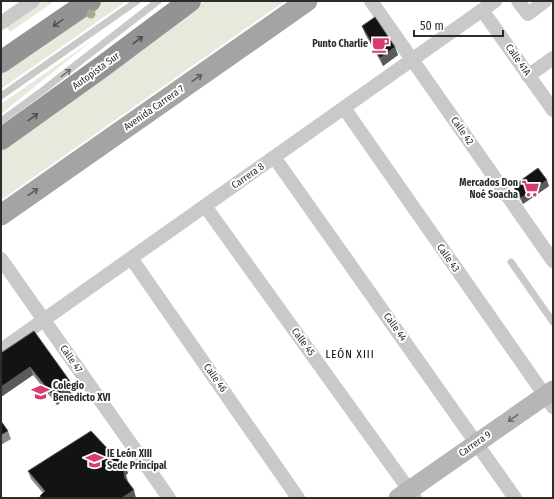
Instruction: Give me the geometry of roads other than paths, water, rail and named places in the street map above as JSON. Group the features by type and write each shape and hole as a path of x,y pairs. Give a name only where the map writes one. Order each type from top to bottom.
{"highway":[{"path":"6,54 90,1"},
{"name":"Autopista Sur","path":"1,139 190,1"}],"main road":[{"name":"Avenida Carrera 7","path":"1,215 308,1"}],"street":[{"path":"1,22 33,1"},
{"name":"Calle 42","path":"371,1 553,261"},
{"name":"Carrera 8","path":"1,350 495,1"},
{"path":"518,1 528,14 545,1"},
{"name":"Calle 41A","path":"482,10 553,110"},
{"path":"528,76 553,58"},
{"name":"Calle 43","path":"344,108 550,397"},
{"name":"Calle 44","path":"274,157 515,498"},
{"name":"Calle 45","path":"205,206 407,495"},
{"name":"Calle 46","path":"131,258 298,498"},
{"name":"Calle 47","path":"1,259 169,498"},
{"name":"Carrera 9","path":"407,495 477,443 550,397"}],"lane":[{"path":"1,96 137,1"},
{"path":"1,121 42,92 158,1"},
{"path":"510,262 553,322"},
{"path":"546,312 553,307"}],"place":[{"name":"Punto Charlie","path":"381,44"},
{"name":"Mercados Don Noé Soacha","path":"531,189"},
{"name":"Colegio Benedicto XVI","path":"40,392"},
{"name":"IE León XIII Sede Principal","path":"94,460"}],"district":[{"name":"LEÓN XIII","path":"350,354"}]}
